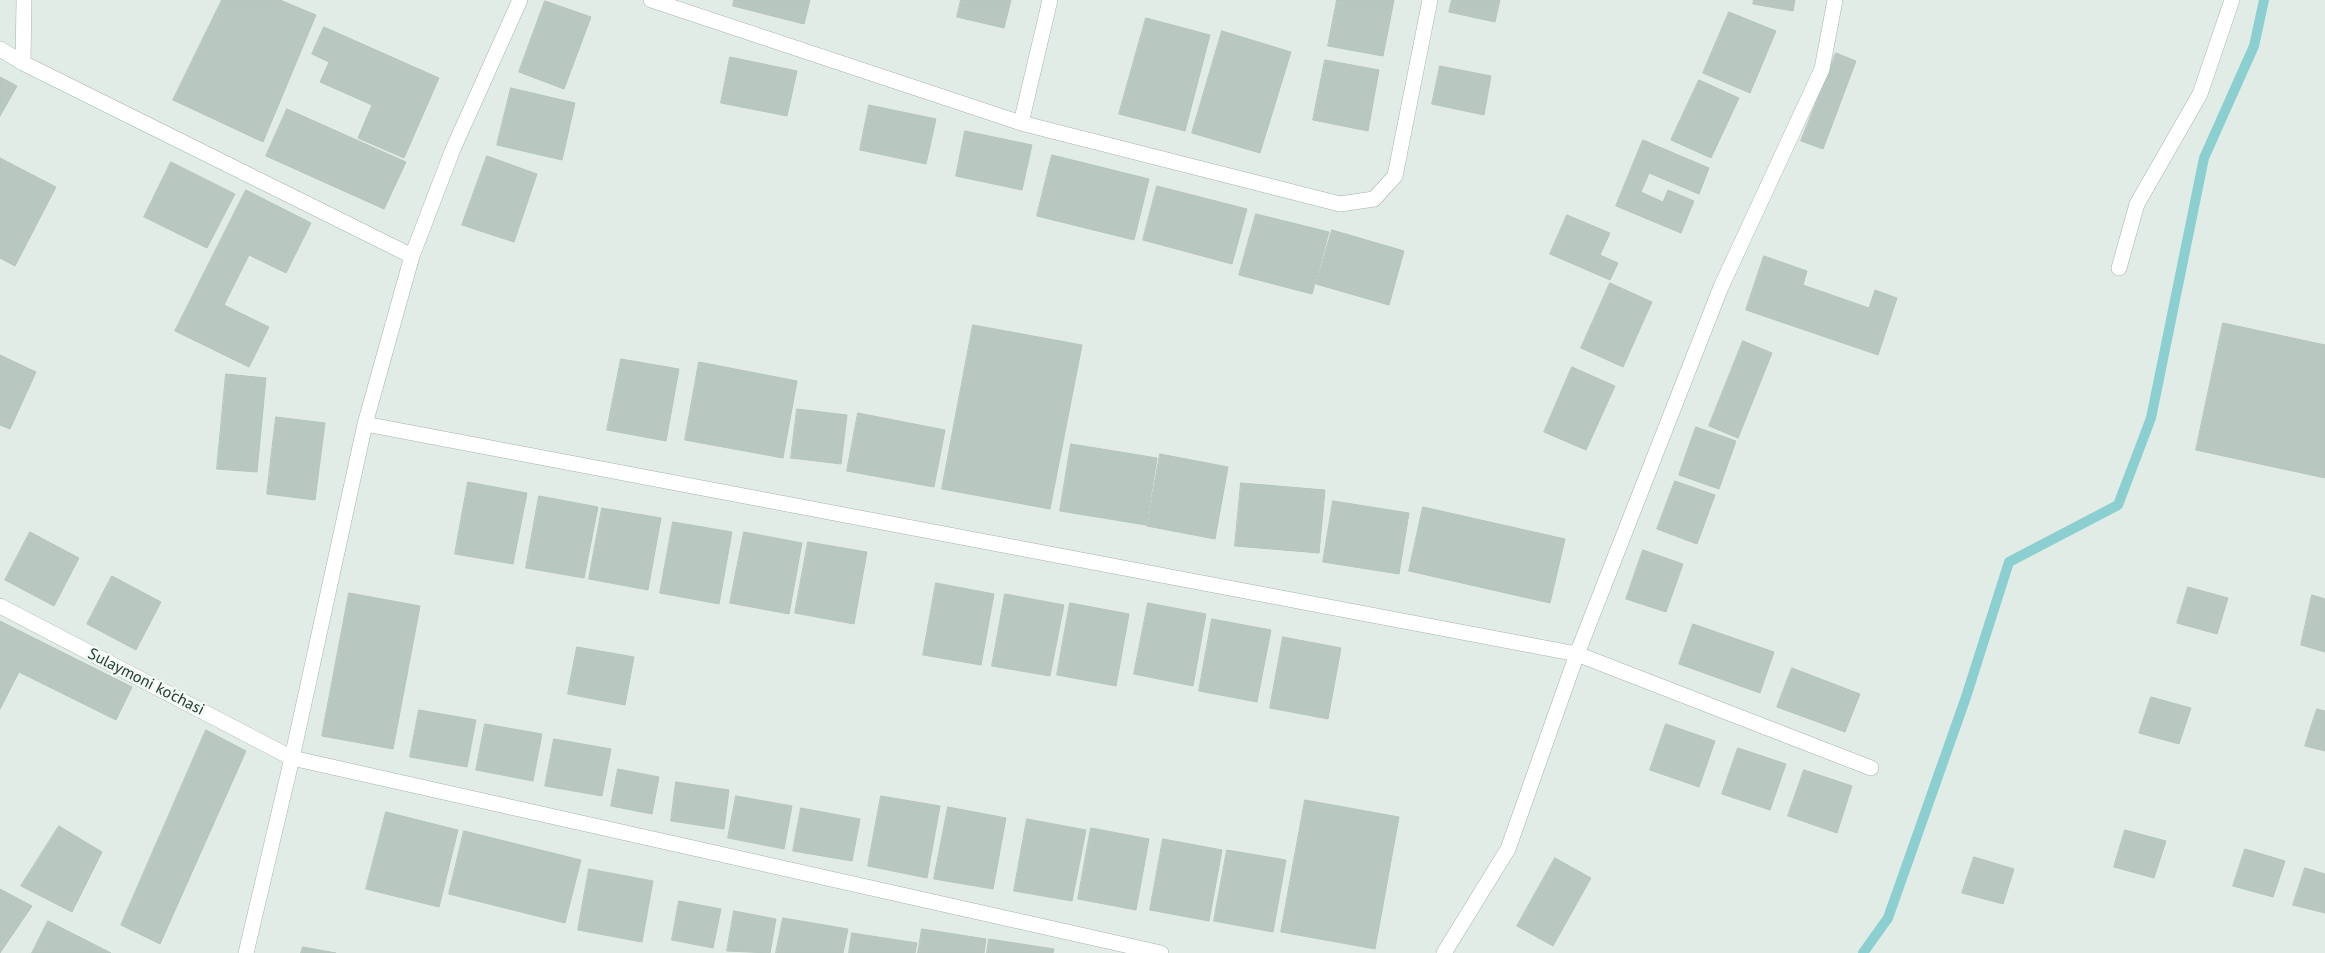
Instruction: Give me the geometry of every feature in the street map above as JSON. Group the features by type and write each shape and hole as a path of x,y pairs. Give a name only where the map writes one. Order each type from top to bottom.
{"street":[{"path":"23,63 24,0"},
{"path":"246,953 292,758 365,424 412,256 453,149 520,0"},
{"path":"650,0 1021,123 1340,204 1374,199 1395,176 1430,0"},
{"path":"1021,123 1050,0"},
{"path":"1444,953 1508,850 1577,654 1721,287 1822,69 1835,0"},
{"path":"2119,268 2137,204 2200,94 2232,0"},
{"path":"0,50 412,256"},
{"path":"365,424 1577,654 1871,768"},
{"name":"Sulaymoni ko'chasi","path":"0,606 292,758 1160,953"}],"building":[{"path":"222,0 280,0 316,15 263,142 173,100"},
{"path":"734,0 810,0 804,24 733,6"},
{"path":"961,0 1011,0 1004,28 957,17"},
{"path":"1337,0 1394,0 1383,56 1328,46"},
{"path":"1452,0 1500,0 1495,22 1449,12"},
{"path":"1754,0 1795,0 1793,11 1753,4"},
{"path":"545,1 591,17 564,89 519,72"},
{"path":"1729,12 1776,31 1750,93 1703,73"},
{"path":"1146,18 1210,35 1185,131 1119,114"},
{"path":"324,27 439,78 404,158 358,138 372,105 320,82 329,62 312,54"},
{"path":"1222,31 1291,52 1260,153 1192,133"},
{"path":"1836,53 1856,61 1823,149 1801,141"},
{"path":"730,57 797,71 787,116 721,103"},
{"path":"1325,60 1379,70 1368,131 1313,120"},
{"path":"1440,66 1491,76 1484,115 1432,104"},
{"path":"0,77 17,86 0,116"},
{"path":"1699,80 1739,98 1711,158 1671,140"},
{"path":"511,88 575,103 562,160 497,145"},
{"path":"869,105 936,119 926,164 860,150"},
{"path":"287,109 406,162 384,209 266,156"},
{"path":"965,131 1032,145 1022,190 956,176"},
{"path":"1643,140 1709,168 1699,194 1649,173 1641,192 1663,202 1668,190 1694,201 1681,233 1616,206"},
{"path":"1052,155 1149,179 1134,240 1037,216"},
{"path":"487,156 537,174 514,242 462,225"},
{"path":"0,158 56,187 15,266 0,258"},
{"path":"171,162 235,194 207,248 144,217"},
{"path":"1157,186 1247,209 1232,264 1143,240"},
{"path":"246,190 311,223 286,273 249,255 224,305 269,327 249,367 175,331"},
{"path":"1256,214 1329,232 1312,294 1239,275"},
{"path":"1567,215 1610,233 1600,255 1618,263 1610,280 1550,254"},
{"path":"1332,230 1404,251 1389,305 1316,284"},
{"path":"1764,256 1807,271 1803,285 1869,308 1875,290 1897,298 1878,355 1746,310"},
{"path":"1610,283 1652,302 1623,367 1581,348"},
{"path":"2223,323 2325,345 2325,478 2196,450"},
{"path":"973,325 1082,345 1050,509 942,489"},
{"path":"1743,341 1772,353 1738,438 1709,426"},
{"path":"0,355 36,372 10,429 0,425"},
{"path":"621,359 679,369 666,441 607,430"},
{"path":"699,362 797,381 783,458 685,440"},
{"path":"1572,367 1615,386 1586,450 1544,432"},
{"path":"226,374 266,378 257,472 217,469"},
{"path":"797,409 847,415 841,464 791,458"},
{"path":"858,413 945,430 934,487 847,471"},
{"path":"276,417 325,423 315,500 267,494"},
{"path":"1696,427 1736,441 1719,489 1679,475"},
{"path":"1071,444 1157,458 1146,525 1060,511"},
{"path":"1160,454 1228,467 1215,539 1147,526"},
{"path":"1675,481 1715,495 1697,544 1657,529"},
{"path":"468,482 527,493 513,564 455,554"},
{"path":"1241,483 1325,490 1319,553 1235,546"},
{"path":"539,496 598,507 584,578 526,568"},
{"path":"1333,501 1409,513 1399,574 1323,562"},
{"path":"1423,507 1565,539 1550,603 1409,571"},
{"path":"602,508 661,518 648,590 589,579"},
{"path":"673,522 732,532 719,604 660,593"},
{"path":"30,532 79,558 54,606 5,580"},
{"path":"744,532 802,543 789,614 730,603"},
{"path":"808,542 867,552 854,624 795,613"},
{"path":"1643,550 1683,564 1666,612 1626,599"},
{"path":"112,576 161,602 136,650 87,624"},
{"path":"936,583 994,594 981,665 923,655"},
{"path":"2188,587 2228,598 2217,634 2177,623"},
{"path":"349,593 420,606 393,749 322,736"},
{"path":"1005,594 1064,605 1050,676 992,666"},
{"path":"2312,595 2325,599 2325,652 2301,645"},
{"path":"1070,603 1129,614 1116,686 1057,675"},
{"path":"1148,603 1206,614 1193,686 1134,674"},
{"path":"1212,619 1271,630 1257,702 1199,691"},
{"path":"0,621 132,687 116,720 19,672 0,709"},
{"path":"1693,624 1774,652 1760,693 1679,664"},
{"path":"1283,637 1341,648 1328,719 1270,708"},
{"path":"577,647 634,657 625,705 568,694"},
{"path":"1792,668 1860,694 1845,732 1777,707"},
{"path":"2151,697 2191,708 2179,744 2139,733"},
{"path":"2317,709 2325,711 2325,751 2305,746"},
{"path":"419,710 476,720 467,767 410,757"},
{"path":"485,724 542,734 533,781 476,770"},
{"path":"1666,724 1715,741 1699,787 1650,770"},
{"path":"206,730 246,751 160,944 121,925"},
{"path":"554,739 611,749 602,796 545,786"},
{"path":"1738,748 1786,764 1770,810 1722,794"},
{"path":"618,769 659,777 652,814 611,806"},
{"path":"1804,770 1852,786 1837,833 1788,816"},
{"path":"676,782 729,790 724,829 671,821"},
{"path":"736,796 792,806 784,849 728,838"},
{"path":"881,796 940,806 927,878 868,866"},
{"path":"1305,800 1399,817 1375,949 1281,932"},
{"path":"948,807 1006,818 993,889 934,879"},
{"path":"801,808 860,819 852,861 793,851"},
{"path":"386,812 458,830 439,907 366,889"},
{"path":"1027,819 1086,830 1072,901 1014,891"},
{"path":"59,826 102,852 72,912 21,886"},
{"path":"1091,828 1149,839 1136,910 1078,899"},
{"path":"2125,830 2166,841 2154,878 2114,867"},
{"path":"464,831 581,860 565,923 449,894"},
{"path":"1163,839 1222,850 1209,921 1150,910"},
{"path":"2245,849 2285,861 2273,897 2233,886"},
{"path":"1227,850 1286,860 1273,932 1214,921"},
{"path":"1974,857 2014,869 2003,904 1962,893"},
{"path":"1555,858 1591,878 1553,946 1517,926"},
{"path":"2305,868 2325,874 2325,913 2293,905"},
{"path":"589,869 653,881 642,942 578,930"},
{"path":"0,889 32,906 0,953"},
{"path":"679,901 721,909 713,948 672,940"},
{"path":"734,911 776,919 770,953 727,951"},
{"path":"783,918 848,929 843,953 776,953"},
{"path":"48,921 111,953 32,953"},
{"path":"922,929 986,939 984,953 918,953"},
{"path":"852,933 917,943 915,953 849,953"},
{"path":"989,939 1054,949 1053,953 987,953"},
{"path":"303,947 336,953 301,953"}],"waterway":[{"path":"1863,953 1888,918 1966,697 2009,562 2118,505 2151,418 2204,158 2254,46 2264,0"}]}
